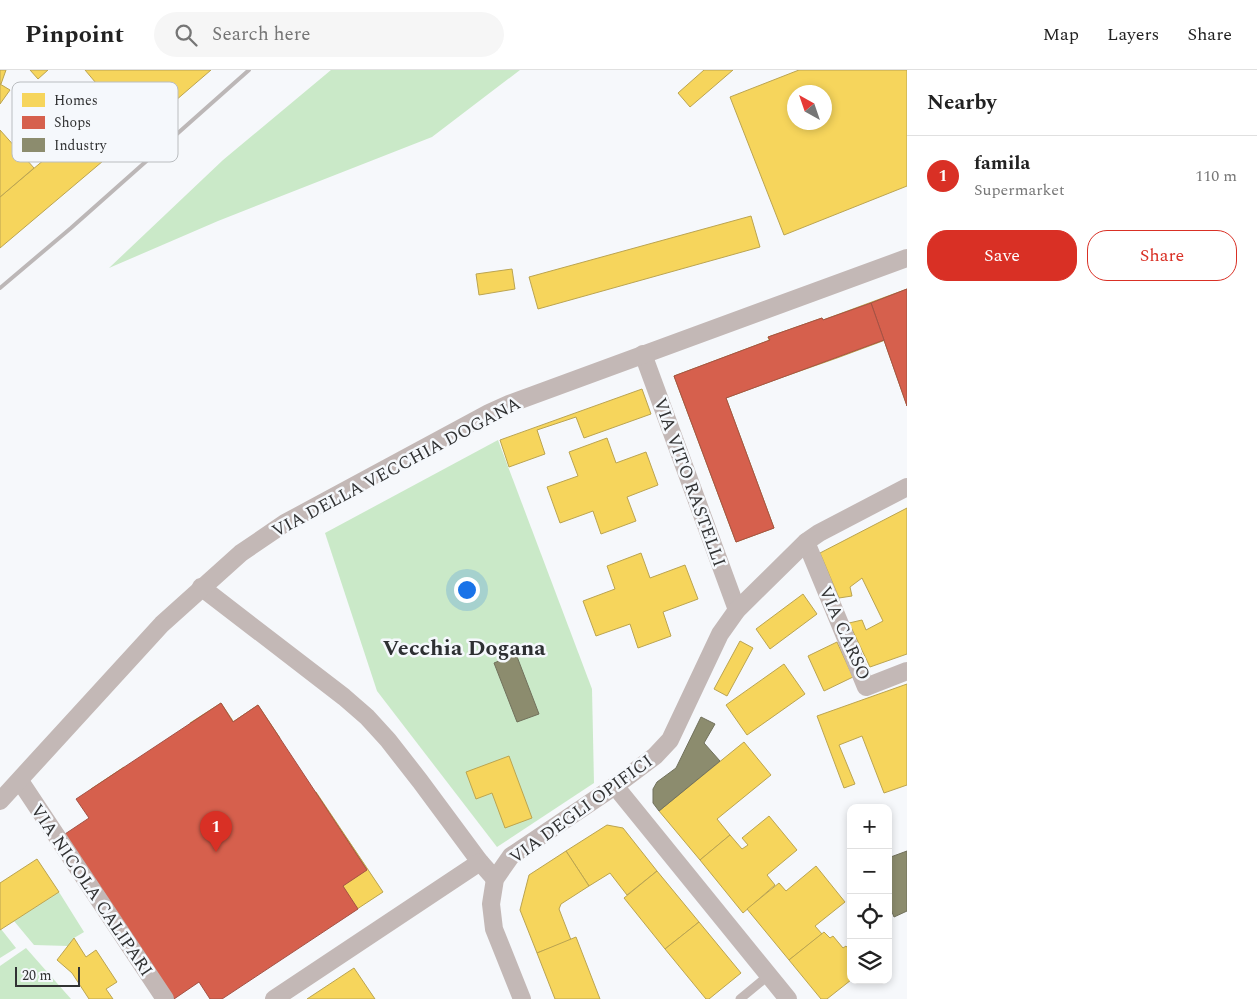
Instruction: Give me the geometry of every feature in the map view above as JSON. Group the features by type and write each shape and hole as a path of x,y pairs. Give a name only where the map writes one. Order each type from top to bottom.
{"street":[{"name":"VIA DELLA VECCHIA DOGANA","path":"0,801 162,624 241,553 285,523 509,404 907,258"},
{"name":"VIA VITO RASTELLI","path":"643,354 737,610"},
{"name":"VIA DEGLI OPIFICI","path":"495,879 511,856 615,786 655,756 670,740 720,634 737,610 806,542 907,487"},
{"name":"VIA CARSO","path":"806,542 866,687 907,671"},
{"path":"201,587 344,697 367,717 388,740 420,781 480,862 495,879 491,904 494,929 522,999"},
{"name":"VIA NICOLA CALIPARI","path":"20,781 165,999"},
{"path":"615,786 788,999"},
{"path":"274,999 480,862"}],"lane":[{"path":"740,999 768,975"}],"green space":[{"path":"331,70 520,70 432,137 218,221 109,268 223,160"},
{"path":"498,440 592,689 594,783 497,847 377,691 325,533"},
{"path":"59,892 84,932 74,938 68,946 34,945 14,921"},
{"path":"0,930 16,948 0,958"},
{"path":"26,948 71,999 0,999 0,966"}],"building: Homes":[{"path":"0,70 6,70 1,84 0,84"},
{"path":"30,70 48,70 38,79"},
{"path":"85,70 211,70 178,98 178,82 95,82"},
{"path":"704,70 733,70 690,107 678,93"},
{"path":"799,70 907,70 907,186 784,235 730,97"},
{"path":"0,84 10,90 0,104"},
{"path":"0,130 12,143 12,162 29,162 34,168 0,197"},
{"path":"41,162 102,162 0,248 0,197"},
{"path":"751,216 760,247 538,309 529,277"},
{"path":"512,269 515,289 479,295 476,274"},
{"path":"907,289 907,332 837,358 823,320"},
{"path":"822,318 837,358 783,377 768,337"},
{"path":"907,332 907,406 884,340"},
{"path":"770,340 783,377 726,398 774,528 736,542 674,376"},
{"path":"642,389 651,414 584,438 576,417 537,430 545,454 509,467 500,440"},
{"path":"607,438 616,463 646,452 658,485 627,497 636,521 601,534 593,511 560,523 547,487 578,476 569,452"},
{"path":"907,508 907,654 870,667 849,623 862,620 866,630 883,621 862,578 850,587 852,596 839,598 820,553"},
{"path":"641,553 650,578 685,565 698,599 663,612 671,636 638,648 630,624 596,636 583,601 615,589 607,566"},
{"path":"803,594 817,614 770,649 756,629"},
{"path":"740,641 753,648 727,696 714,689"},
{"path":"837,642 853,677 824,691 808,656"},
{"path":"784,664 805,694 747,735 726,705"},
{"path":"907,684 907,785 884,793 862,736 839,745 855,784 844,788 817,716"},
{"path":"221,703 273,781 242,801 190,723"},
{"path":"258,705 280,738 202,789 181,757"},
{"path":"233,722 343,886 199,982 89,818","holes":["221,785 280,873 211,919 152,830"]},
{"path":"744,742 771,775 717,819 730,835 700,860 659,811"},
{"path":"509,756 532,818 505,828 492,793 476,799 466,772"},
{"path":"124,767 190,867 157,888 91,789"},
{"path":"316,792 383,892 348,915 282,815"},
{"path":"104,809 123,838 110,847 91,818"},
{"path":"156,816 173,842 102,890 84,864"},
{"path":"769,816 797,850 767,875 775,885 743,913 700,860 730,835 742,849 748,845 742,838"},
{"path":"607,825 623,828 657,871 627,895 610,873 589,886 566,851"},
{"path":"345,836 367,869 291,920 269,887"},
{"path":"566,851 589,886 561,904 559,909 571,940 537,953 520,910 529,875"},
{"path":"37,859 59,892 0,930 0,883"},
{"path":"816,866 845,902 815,926 822,934 789,960 747,909 779,883 786,891"},
{"path":"657,871 699,922 665,949 624,898"},
{"path":"226,875 247,908 155,969 133,937"},
{"path":"227,922 246,950 174,998 155,970"},
{"path":"699,922 741,973 709,999 706,999 665,949"},
{"path":"824,932 830,938 833,936 843,948 847,947 847,983 827,999 821,999 789,960"},
{"path":"576,937 600,999 555,999 537,953"},
{"path":"74,938 86,957 96,950 117,982 106,989 113,999 89,999 72,973 57,960"},
{"path":"193,944 212,972 198,981 180,953"},
{"path":"354,968 375,999 307,999"}],"building: Shops":[{"path":"907,289 907,406 871,303"},
{"path":"871,303 884,340 726,398 774,528 736,542 674,376 770,340 768,337"},
{"path":"221,703 233,722 258,705 367,870 343,886 358,909 222,999 210,999 199,982 174,999 65,834 89,818 76,799"}],"building: Industry":[{"path":"516,654 539,714 517,722 494,663"},
{"path":"701,717 715,724 704,743 720,761 659,811 653,803 653,789 657,782 676,768"},
{"path":"907,851 907,911 894,917 892,912 892,857"}],"railway":[{"path":"178,133 249,70"},
{"path":"0,288 145,162"}],"place":[{"name":"famila","path":"216,852"}],"district":[{"name":"Vecchia Dogana","path":"464,647"}]}
